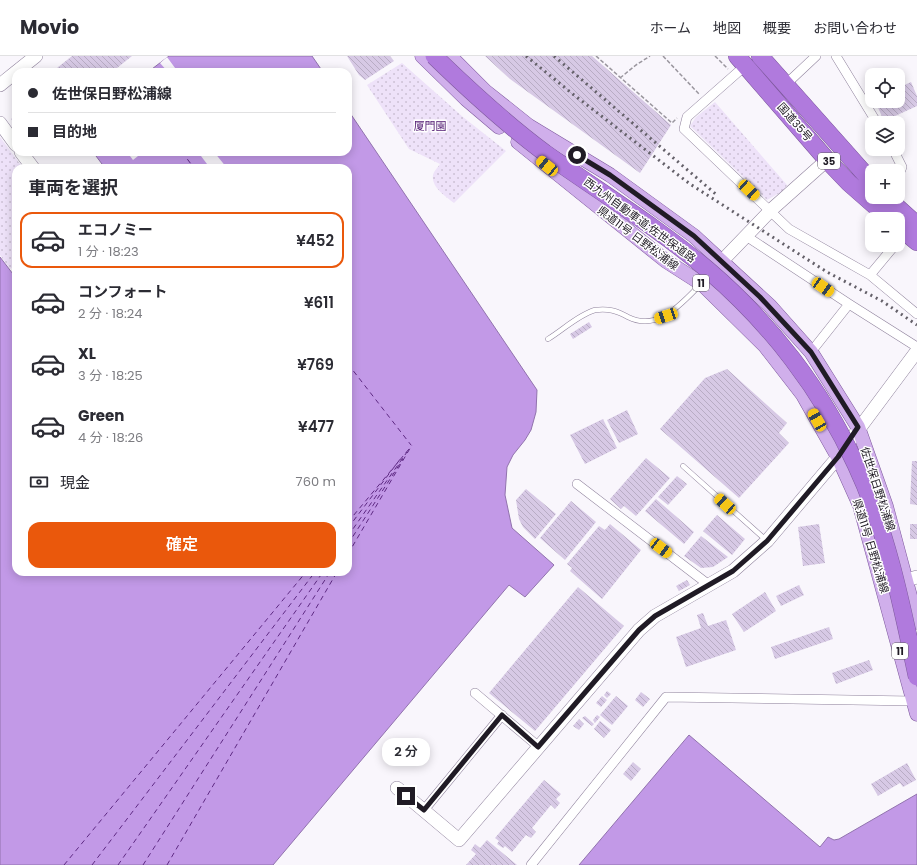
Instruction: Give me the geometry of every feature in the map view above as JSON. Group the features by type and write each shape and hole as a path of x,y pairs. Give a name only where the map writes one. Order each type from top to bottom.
{"highway":[{"name":"西九州自動車道;佐世保道路","path":"434,56 468,89 544,151 653,228 708,271 753,313 778,341 832,418 856,465 887,551 917,677"},
{"name":"国道35号","path":"743,62 785,84 865,174"},
{"name":"国道35号","path":"743,62 827,160 849,183 882,212"}],"main road":[{"name":"県道11号 日野松浦線","path":"422,56 466,99 582,195 666,261 702,284 765,346 803,395 838,457 860,506 884,586 912,701 917,714"},
{"name":"佐世保日野松浦線","path":"450,56 485,91 529,126 610,175 694,236 770,306 811,352 858,427 911,579"},
{"name":"県道11号 日野松浦線","path":"911,579 917,622"}],"street":[{"path":"21,68 36,56"},
{"path":"774,97 785,84 816,56"},
{"path":"836,56 873,116"},
{"path":"743,62 687,117 684,129 790,229 870,275 917,314"},
{"path":"0,86 12,76"},
{"path":"0,123 12,140"},
{"path":"722,261 771,210 827,160"},
{"path":"746,236 848,304 917,347"},
{"path":"870,275 890,252"},
{"path":"811,352 848,304"},
{"path":"397,788 459,840 639,630 655,616 733,571 767,541 838,457 858,427 917,351"},
{"path":"577,484 709,585"},
{"path":"884,586 911,579"},
{"path":"475,693 538,747"},
{"path":"531,865 666,696 912,701"},
{"path":"424,810 502,715"}],"lane":[{"path":"548,339 583,315 596,310 609,309 619,311 638,320 654,320 666,316 702,284"},
{"path":"683,466 767,541"}],"path":[{"path":"596,56 672,123 678,117"},
{"path":"620,78 636,64 650,56"},
{"path":"663,56 701,95"},
{"path":"715,56 743,62"}],"green space":[{"name":"厦門園","path":"402,63 463,117 506,151 454,203 439,191 434,183 433,175 440,164 409,149 367,85"},
{"path":"715,102 787,185 783,191 767,200 690,126 696,117"},
{"path":"0,137 12,153 12,156 14,156 20,164 12,164 12,268 10,269 0,255"}],"shaded area":[{"path":"169,56 312,56 320,68 153,68"},
{"path":"352,116 537,390 536,412 531,430 513,455 507,467 505,495 512,528 554,565 525,597 509,585 273,865 0,865 0,257 12,273 12,576 352,576 352,164 102,164 96,156 352,156"},
{"path":"689,735 820,847 828,837 834,840 839,839 917,794 917,865 579,865"}],"pier":[{"path":"167,57 175,68 164,68 160,63"},
{"path":"130,156 138,156 133,160"},
{"path":"201,156 217,156 224,164 207,164"}],"building":[{"path":"72,56 132,56 117,68 57,68"},
{"path":"347,56 390,56 394,61 365,80 359,75"},
{"path":"485,56 592,56 671,125 640,173 510,79"},
{"path":"911,82 917,96 917,106 895,116 882,116 878,108 905,108 905,85"},
{"path":"589,322 592,327 573,339 570,334"},
{"path":"727,369 787,423 779,433 789,443 739,498 660,429 705,378"},
{"path":"627,410 638,434 619,443 607,420"},
{"path":"603,419 617,448 585,464 570,435"},
{"path":"646,458 670,478 636,516 624,506 621,509 610,499"},
{"path":"912,461 917,461 917,505 910,504"},
{"path":"677,476 687,484 668,505 658,497"},
{"path":"526,489 556,514 535,539 523,527 519,519 516,500"},
{"path":"656,499 694,532 684,544 645,511"},
{"path":"571,501 596,522 565,560 540,538"},
{"path":"717,515 745,539 732,555 703,531"},
{"path":"610,524 641,550 602,599 570,571 572,568 567,564 599,526 605,530"},
{"path":"819,524 825,563 803,566 798,527"},
{"path":"910,524 917,524 917,539 910,539"},
{"path":"701,536 728,557 713,567 701,568 684,556"},
{"path":"687,580 690,585 679,591 676,586"},
{"path":"799,585 804,595 781,606 776,596"},
{"path":"578,587 624,626 535,731 489,693"},
{"path":"765,592 776,611 744,632 732,614"},
{"path":"703,613 708,626 726,620 736,650 686,667 676,637 701,628 697,615"},
{"path":"829,627 833,639 775,659 771,647"},
{"path":"869,660 873,670 836,684 832,673"},
{"path":"607,691 611,694 607,698 604,695"},
{"path":"641,692 650,699 643,707 635,700"},
{"path":"602,696 607,700 601,707 596,703"},
{"path":"616,696 628,706 612,725 600,715"},
{"path":"597,715 600,717 595,723 593,720"},
{"path":"585,716 594,724 592,726 582,718"},
{"path":"579,719 584,724 579,730 573,726"},
{"path":"600,721 611,730 604,738 594,729"},
{"path":"633,762 641,769 631,781 623,774"},
{"path":"907,763 916,780 903,787 900,783 878,796 871,784"},
{"path":"544,780 561,794 556,799 560,803 555,809 551,805 532,828 536,832 531,838 526,835 512,852 505,846 503,848 497,844 499,841 495,838"},
{"path":"487,840 517,865 466,865 476,854 471,850 475,844 480,848"}],"ferry route":[{"path":"185,156 191,164"},
{"path":"352,369 411,445"},
{"path":"352,547 412,445"},
{"path":"352,517 409,449"},
{"path":"352,530 407,452"},
{"path":"352,523 401,458"},
{"path":"352,538 403,459"},
{"path":"64,865 303,576"},
{"path":"92,865 312,576"},
{"path":"118,865 320,576"},
{"path":"143,865 327,576"},
{"path":"167,865 335,576"}],"railway":[{"path":"526,56 574,95 690,184 827,272 882,301 917,325"},
{"path":"554,56 718,196"}],"route":[{"path":"406,796 424,810 502,715 538,747 639,630 655,616 733,571 767,541 838,457 858,427 811,352 770,306 694,236 610,175 577,155"}]}
